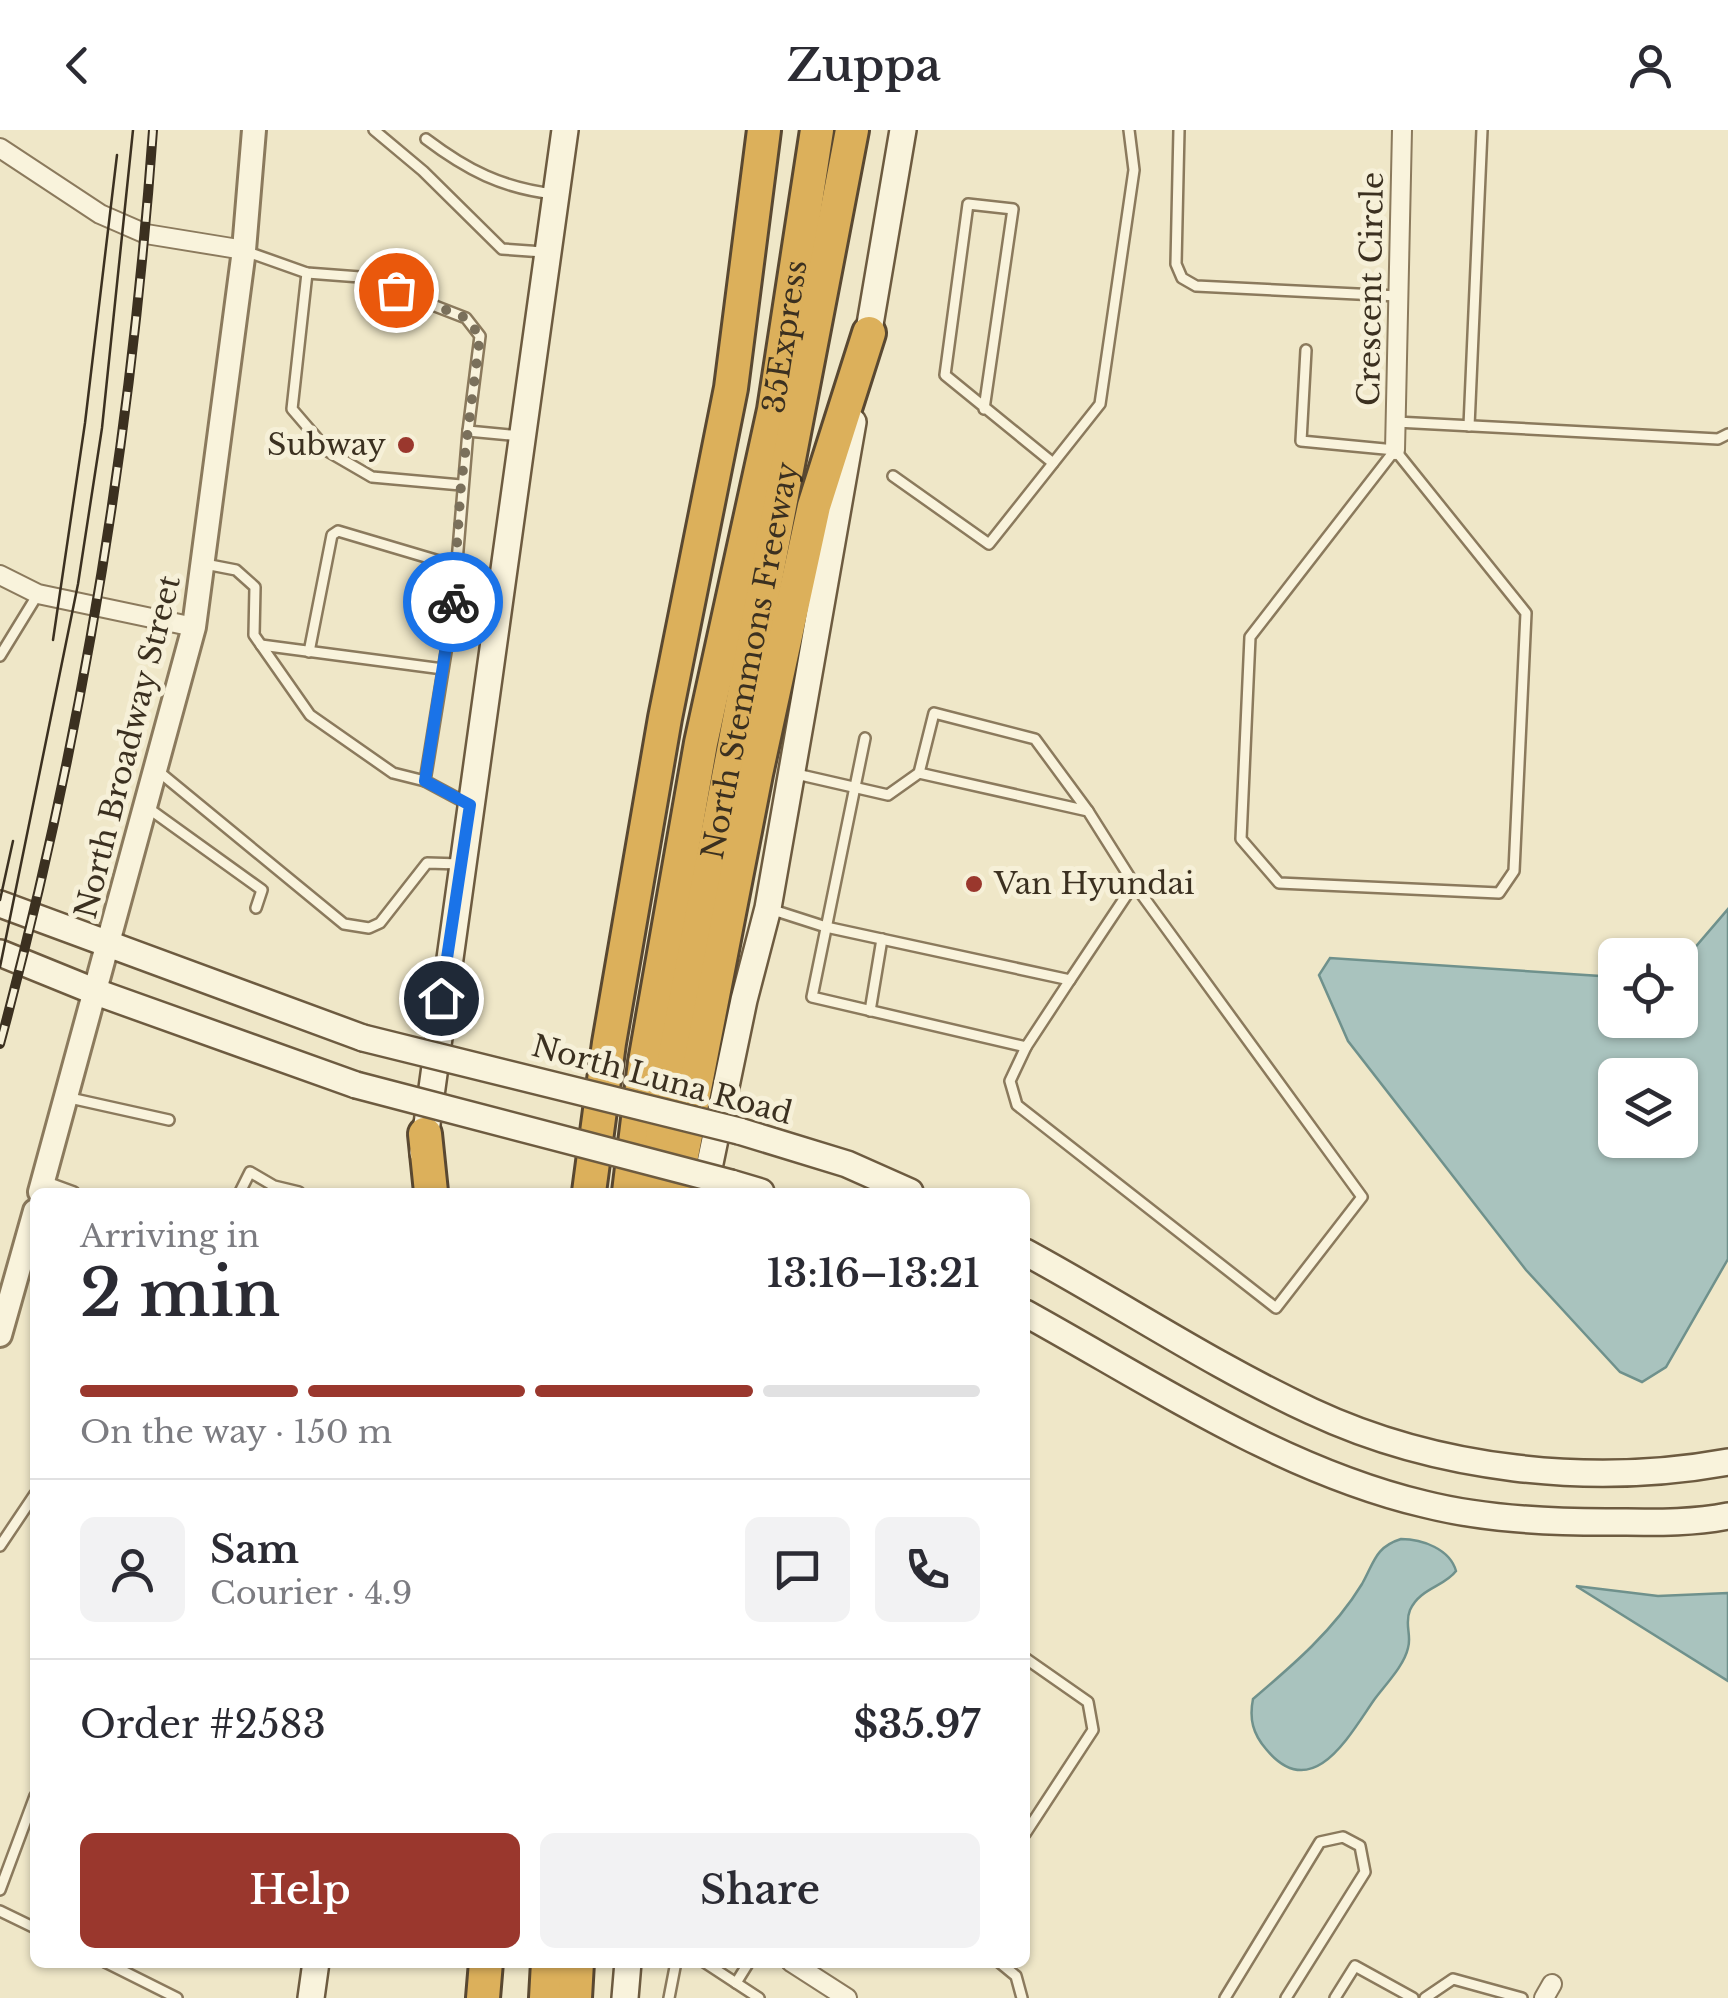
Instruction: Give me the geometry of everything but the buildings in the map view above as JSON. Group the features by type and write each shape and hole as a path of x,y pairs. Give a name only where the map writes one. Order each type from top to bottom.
{"highway":[{"path":"590,1188 608,1044 665,718 731,388 764,130"},
{"name":"35Express","path":"629,1188 645,1062 698,762 774,410 816,130"},
{"name":"North Stemmons Freeway","path":"655,1188 672,1070 852,130"},
{"path":"676,1188 756,774 814,506 869,333"},
{"path":"425,1134 431,1188"},
{"path":"483,1998 486,1968"},
{"path":"546,1998 548,1968"},
{"path":"575,1998 577,1968"}],"main road":[{"path":"418,1188 564,130"},
{"path":"705,1188 722,1094 768,908 903,130"},
{"name":"North Luna Road","path":"0,904 363,1038 739,1132 847,1164 901,1188"},
{"path":"0,952 96,992 356,1085 746,1188"},
{"path":"1030,1255 1192,1350 1314,1413 1412,1448 1501,1465 1585,1474 1728,1462"},
{"path":"1030,1316 1186,1405 1321,1468 1424,1504 1540,1522 1697,1522 1728,1516"},
{"path":"311,1998 315,1968"},
{"path":"626,1998 628,1968"}],"street":[{"name":"North Broadway Street","path":"42,1186 148,808 194,627 244,250 254,130"},
{"name":"Crescent Circle","path":"1395,450 1402,130"},
{"path":"0,148 100,214 146,234 244,250"},
{"path":"0,575 38,594 194,627"},
{"path":"0,1335 30,1229"},
{"path":"800,1968 847,1998"}],"lane":[{"path":"374,130 502,249 548,252"},
{"path":"893,476 989,544 1100,404 1134,170 1129,130"},
{"path":"1178,130 1176,264 1182,278 1196,286 1398,296"},
{"path":"1468,426 1482,130"},
{"path":"426,139 470,172 518,190 557,194"},
{"path":"984,410 1013,209 968,204 945,375 984,410 1053,463"},
{"path":"244,250 306,273 360,276 466,318 480,336 461,485 456,566 425,781"},
{"path":"306,273 292,408 329,452 372,476 461,485"},
{"path":"1306,350 1301,441 1395,450 1526,613 1514,872 1498,894 1279,883 1241,839 1250,637 1395,450"},
{"path":"1396,422 1718,439 1728,434"},
{"path":"468,430 524,436"},
{"path":"309,652 332,535 338,531 456,566"},
{"path":"204,564 236,570 255,588 254,635 310,715 393,773 425,781 470,805"},
{"path":"0,656 38,594"},
{"path":"261,645 443,669"},
{"path":"792,773 888,796 919,773 934,713 1035,739 1134,884 1362,1197 1276,1308 1017,1106 1010,1082 1026,1048 1134,884"},
{"path":"865,738 812,997 1026,1048"},
{"path":"158,770 344,924 369,928 380,923 427,862 464,864"},
{"path":"919,773 1088,812"},
{"path":"148,808 262,890 256,908"},
{"path":"768,908 826,927 1070,980"},
{"path":"870,1011 882,939"},
{"path":"65,1096 100,1108 169,1120"},
{"path":"242,1188 250,1172 282,1188"},
{"path":"0,1546 30,1501"},
{"path":"1030,1661 1088,1702 1093,1730 1030,1826"},
{"path":"0,1890 30,1809"},
{"path":"1225,1998 1320,1842 1343,1836 1360,1846 1365,1872 1286,1998"},
{"path":"0,1911 30,1926"},
{"path":"1335,1998 1355,1966 1414,1998"},
{"path":"117,1968 177,1998"},
{"path":"668,1998 675,1968"},
{"path":"713,1968 760,1998"},
{"path":"736,1983 745,1968"},
{"path":"1006,1968 1016,1976 1022,1998"},
{"path":"1426,1998 1453,1979 1522,1998"}],"water":[{"path":"1728,909 1728,1259 1666,1367 1642,1382 1620,1372 1526,1270 1348,1041 1319,975 1330,958 1598,976 1598,1038 1698,1038 1698,944"},
{"path":"1401,1539 1434,1547 1448,1557 1456,1571 1414,1603 1408,1615 1409,1643 1403,1662 1341,1746 1314,1768 1299,1770 1283,1764 1255,1732 1253,1699 1326,1632 1351,1601 1380,1551"},
{"path":"1576,1586 1658,1596 1728,1593 1728,1681"}],"tram line":[{"path":"0,967 78,584 102,428 133,130"},
{"path":"53,640 85,423 117,155"},
{"path":"0,900 13,841"}],"railway":[{"path":"0,1044 55,818 99,590 131,361 153,130"}],"way so far":[{"path":"396,290 466,318 480,336 461,485 453,602"}],"place":[{"name":"Subway","path":"406,445"},
{"name":"Van Hyundai","path":"974,884"}],"route":[{"path":"441,998 470,805 425,781 453,602"}]}
